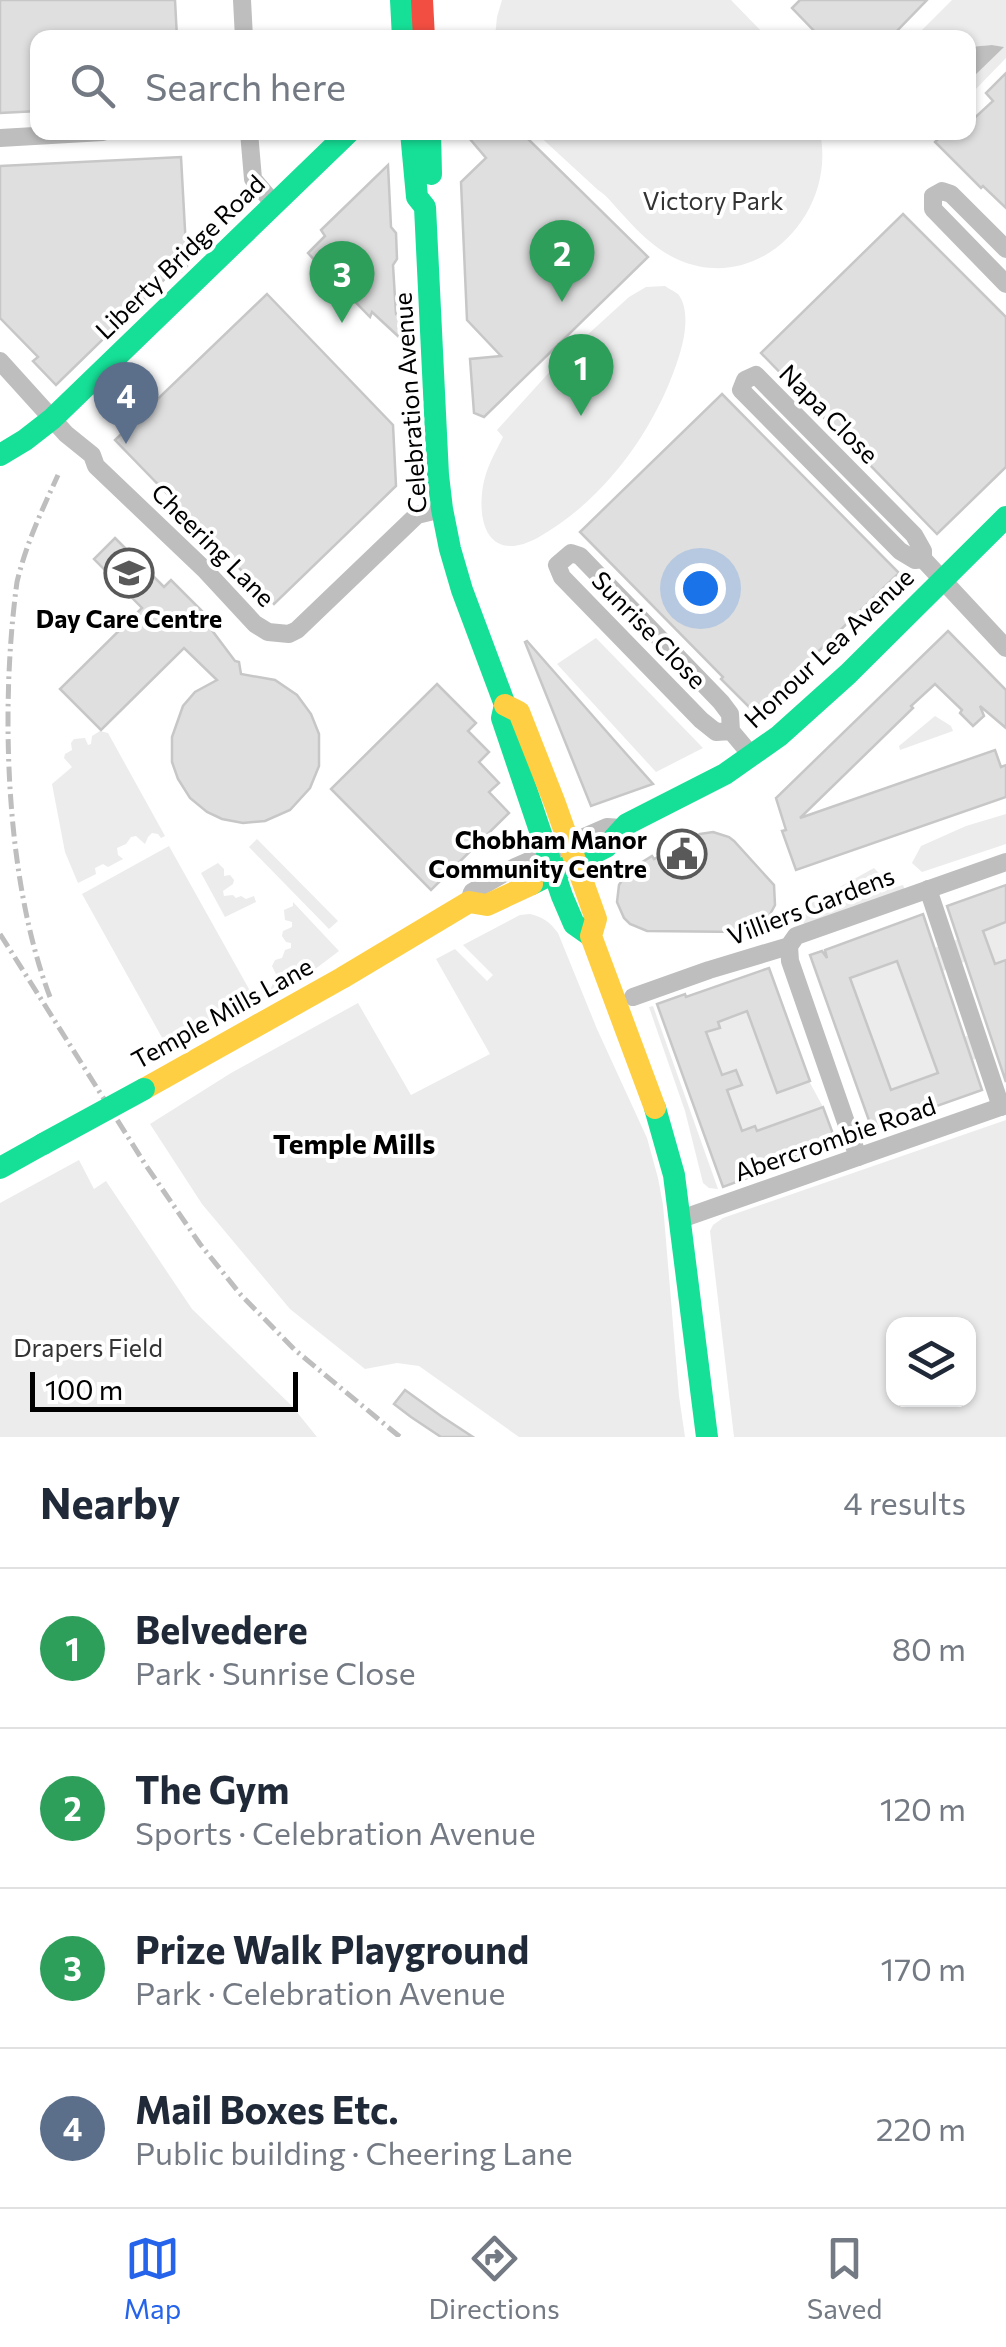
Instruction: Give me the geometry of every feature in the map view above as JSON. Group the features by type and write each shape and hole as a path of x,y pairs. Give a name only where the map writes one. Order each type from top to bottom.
{"street":[{"path":"242,0 244,30"},
{"path":"401,0 403,30"},
{"path":"422,0 424,30"},
{"path":"0,138 30,136"},
{"path":"250,140 253,179 274,204"},
{"name":"Liberty Bridge Road","path":"0,455 52,418 340,140"},
{"name":"Celebration Avenue","path":"413,140 417,197 425,207"},
{"name":"Celebration Avenue","path":"430,140 432,196 425,207 442,510 462,590 505,706 519,712 554,802 561,859"},
{"path":"1006,249 950,194 942,191 933,196 933,209 1006,284"},
{"name":"Cheering Lane","path":"0,361 92,456 96,466 255,624 268,632 298,630 417,514 442,510"},
{"name":"Napa Close","path":"923,559 916,560 900,551 870,522 741,390 745,380 756,375 914,535 923,559 1006,648"},
{"name":"Honour Lea Avenue","path":"561,859 606,847 621,828 725,774 779,736 848,674 1006,517"},
{"name":"Sunrise Close","path":"731,731 716,732 701,720 562,577 557,565 571,553 580,556 721,702 730,714 731,731 752,756"},
{"path":"561,859 574,924 592,936 650,1090 674,1175 707,1437"},
{"name":"Temple Mills Lane","path":"0,1168 328,986 469,902 487,905 561,859"},
{"name":"Villiers Gardens","path":"634,997 789,946 796,936 1006,862"},
{"path":"928,890 1004,1106"},
{"path":"789,946 790,961 858,1157"},
{"name":"Abercrombie Road","path":"681,1219 1004,1106"}],"green space":[{"path":"502,0 731,0 760,30 496,30"},
{"path":"952,0 1006,0 1006,58 976,89 976,74 1003,47 976,46 976,30 922,30"},
{"name":"Victory Park","path":"544,140 820,140 822,163 817,191 804,217 786,239 764,256 738,266 709,268 679,260 637,230"},
{"path":"665,286 682,300 685,331 670,380 643,433 607,481 563,521 523,544 499,544 491,537 482,516 486,473 503,437 497,430 564,356 629,297 646,287"},
{"path":"596,638 703,748 656,772 557,664"},
{"path":"935,716 953,731 900,750 899,746"},
{"path":"100,731 108,733 165,836 152,833 145,844 136,836 131,837 117,848 123,859 108,867 103,864 95,868 96,874 78,883 65,852 52,784 72,767 64,758 72,750 74,739 85,738 88,745"},
{"path":"1006,814 1006,844 922,872 912,863 921,846"},
{"path":"257,839 338,921 329,929 249,847"},
{"path":"169,846 254,998 281,979 272,966 291,948 282,936 283,931 292,927 292,922 285,920 284,910 293,902 339,951 310,973 170,1052 82,894"},
{"path":"218,863 224,876 230,875 234,880 223,891 224,896 254,896 256,902 225,917 201,873"},
{"path":"874,868 893,888 903,885 905,890 805,926 798,910"},
{"path":"520,915 546,920 558,933 647,1138 663,1205 685,1437 519,1437 419,1366 397,1363 365,1369 290,1309 202,1204 150,1124 231,1073 358,1003 411,1095 490,1054 436,959 455,949 487,981 493,975 463,945"},
{"path":"1006,922 1006,974 1002,962 995,964 991,953 961,963 953,941"},
{"path":"940,946 948,969 905,985 929,1049 970,1035 978,1058 884,1092 883,1069 857,998 829,1007 822,988"},
{"path":"653,1006 718,1189 703,1183 685,1111 649,1007"},
{"path":"747,1011 776,1092 809,1081 823,1107 757,1131 742,1131 727,1090 741,1085 737,1071 722,1075 706,1032 719,1028 718,1022"},
{"path":"1006,1120 1006,1437 734,1437 710,1231 723,1218"},
{"name":"Drapers Field","path":"79,1160 94,1189 106,1181 192,1309 292,1406 317,1437 0,1437 0,1203"}],"shaded area":[{"path":"992,45 1004,47 976,74 976,46"}],"building":[{"path":"0,0 175,0 177,30 30,30 30,111 0,113"},
{"path":"800,0 927,0 898,30 813,30 792,8"},
{"path":"1006,73 1006,208 935,142 976,140 976,117 993,101 986,93"},
{"path":"471,140 529,140 648,257 484,417 474,413 470,359 501,356 467,320 461,182 486,158"},
{"path":"181,157 187,266 182,271 178,266 56,385 33,361 38,357 0,318 0,166"},
{"path":"388,165 391,227 396,233 396,314 401,339 372,312 370,317 338,284 357,274 319,265 308,253 325,236 321,230"},
{"path":"903,214 1006,317 1006,467 937,534 761,353"},
{"path":"267,294 393,425 396,486 274,604 115,440"},
{"path":"722,394 899,573 755,713 580,532"},
{"path":"115,538 164,587 171,580 212,621 208,625 239,662 241,674 275,680 297,695 311,714 319,734 319,766 310,788 290,810 265,821 243,823 207,812 190,798 172,762 172,737 183,706 195,692 217,680 184,648 101,730 60,689 142,608 94,559"},
{"path":"948,631 1006,690 1006,728 980,706 984,716 973,726 935,684 800,818 995,750 1001,767 1006,765 1006,797 796,870 782,831 786,830 776,798"},
{"path":"527,641 653,784 591,806"},
{"path":"437,684 476,723 468,731 489,752 479,762 499,783 489,792 509,813 431,890 331,789"},
{"path":"713,832 734,841 774,885 775,905 767,920 743,932 647,931 630,924 617,902 619,885 628,871 652,856 654,859 700,834"},
{"path":"1006,885 1006,922 983,931 995,964 1006,960 1006,1082 947,906"},
{"path":"923,914 982,1090 872,1129 810,955 822,951 827,958 825,950","holes":["897,961 938,1073 891,1090 850,978"]},
{"path":"769,968 810,1081 777,1093 747,1011 718,1022 720,1028 706,1032 722,1075 736,1070 742,1085 727,1090 742,1131 755,1126 757,1131 823,1107 836,1142 748,1173 750,1177 723,1187 657,1004"},
{"path":"405,1390 473,1437 441,1437 411,1417 394,1404"}],"railway":[{"path":"50,997 23,900 15,847 8,737 17,582 58,475"},
{"path":"0,934 200,1244 241,1295 295,1350 400,1437"}],"traffic: fast":[{"path":"401,0 403,30"},
{"path":"0,455 52,419 341,140"},
{"path":"412,140 417,197 425,207 438,475 450,549 505,705 502,718 562,896 574,924 591,936"},
{"path":"430,140 431,174"},
{"path":"532,884 606,847 627,824 725,774 779,736 848,674 1006,517"},
{"path":"43,1144 144,1089"},
{"path":"655,1108 674,1175 707,1437"},
{"path":"0,1168 43,1144"}],"traffic: slow":[{"path":"505,705 519,712 554,801 596,919 591,936 655,1108"},
{"path":"144,1089 469,902 487,905 532,884"}],"traffic: jam":[{"path":"422,0 424,30"}],"place":[{"name":"The Gym","path":"562,302"},
{"name":"Prize Walk Playground","path":"342,323"},
{"name":"Belvedere","path":"581,416"},
{"name":"Mail Boxes Etc.","path":"126,444"},
{"name":"Day Care Centre","path":"129,573"},
{"name":"Chobham Manor Community Centre","path":"682,854"}],"district":[{"name":"Temple Mills","path":"354,1144"}]}
